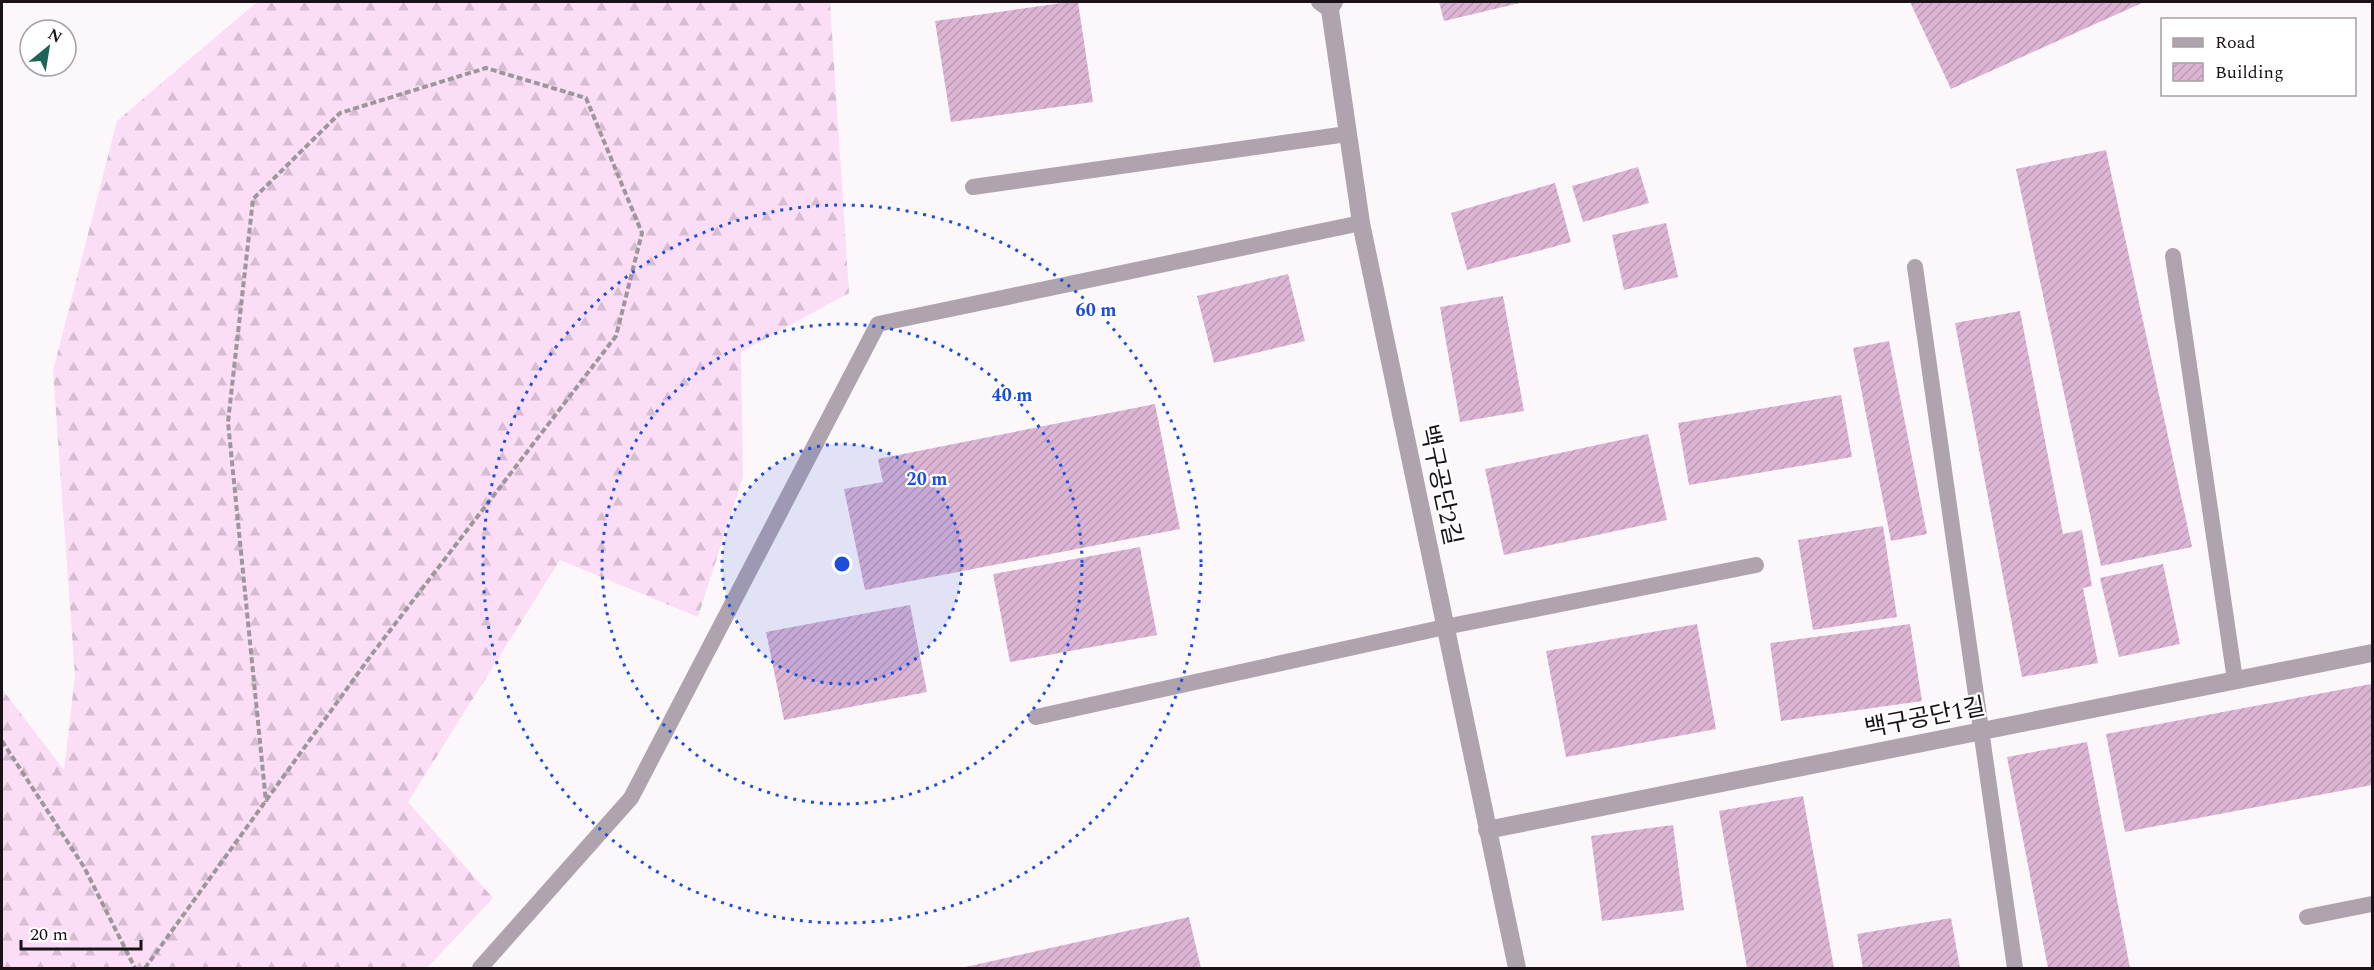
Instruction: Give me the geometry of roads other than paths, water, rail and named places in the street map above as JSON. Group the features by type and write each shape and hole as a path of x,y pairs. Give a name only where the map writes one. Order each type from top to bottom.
{"street":[{"name":"백구공단2길","path":"1328,4 1361,224 1517,969"},
{"name":"백구공단1길","path":"1487,830 2373,653"}],"lane":[{"path":"973,187 1347,134"},
{"path":"480,969 631,798 878,324 1361,224"},
{"path":"2173,256 2235,680"},
{"path":"1915,267 1983,730 2015,969"},
{"path":"1036,717 1445,627 1756,565"},
{"path":"2307,917 2373,904"}]}
